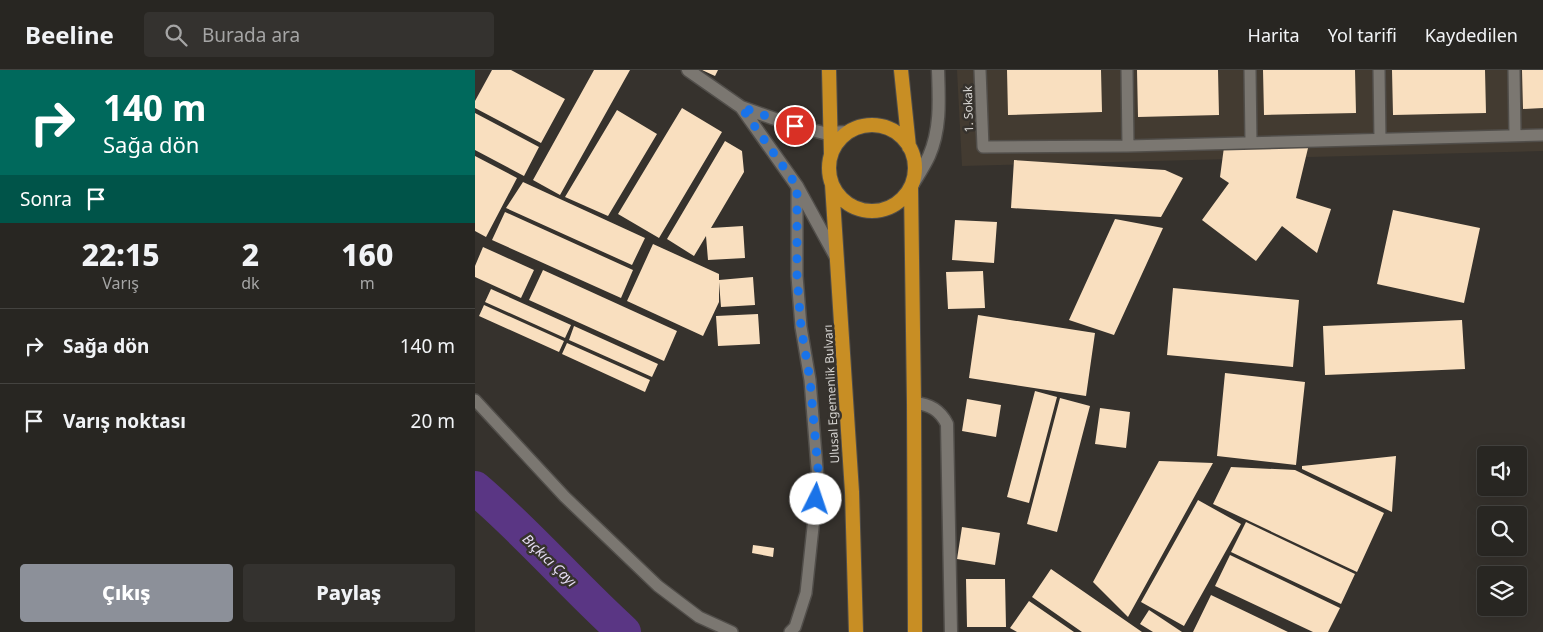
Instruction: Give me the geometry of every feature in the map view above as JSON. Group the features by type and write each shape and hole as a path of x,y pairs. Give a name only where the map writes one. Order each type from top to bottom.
{"highway":[{"path":"829,70 831,133 829,169 832,184 839,196 851,206 864,211 879,211 892,206 903,198 911,187"},
{"path":"901,70 909,147"},
{"path":"831,155 838,142 849,132 862,126 876,126 889,129 901,136 909,147 914,160 915,174 911,187 915,632"},
{"name":"Ulusal Egemenlik Bulvarı","path":"832,184 852,492 856,632"}],"street":[{"path":"688,70 741,107 795,126 824,133 849,132"},
{"path":"911,187 929,157 935,138 939,106 939,70"},
{"path":"741,107 797,186 838,262"},
{"path":"914,403 931,407 943,417 947,424 951,632"}],"lane":[{"name":"1. Sokak","path":"980,70 983,147 1128,146"},
{"path":"1127,70 1128,146 1543,135"},
{"path":"1250,70 1251,142"},
{"path":"1379,70 1380,139"},
{"path":"1514,70 1515,135"},
{"path":"790,632 795,627 806,593 819,480 810,380 801,327 797,276 797,186"},
{"path":"475,400 565,497 657,586 699,617 732,632"}],"shaded area":[{"path":"957,70 1543,70 1543,151 962,166"}],"building":[{"path":"492,70 511,70 565,99 541,143 475,108 475,101"},
{"path":"594,70 630,70 560,195 533,180"},
{"path":"702,70 718,70 715,76"},
{"path":"1007,70 1101,70 1102,112 1008,115"},
{"path":"1137,70 1218,70 1219,115 1138,117"},
{"path":"1263,70 1355,70 1356,113 1264,115"},
{"path":"1392,70 1485,70 1486,113 1393,115"},
{"path":"1522,70 1543,70 1543,108 1523,109"},
{"path":"682,108 722,132 659,238 618,214"},
{"path":"617,110 657,134 608,216 565,197"},
{"path":"475,113 539,147 524,176 475,150"},
{"path":"725,141 742,151 744,172 711,228 743,226 745,258 708,260 706,236 694,256 667,239"},
{"path":"1309,144 1296,198 1331,209 1317,253 1282,226 1256,261 1202,220 1229,183 1220,177 1224,147"},
{"path":"475,156 517,178 486,237 475,231"},
{"path":"1014,160 1165,170 1183,178 1161,217 1011,208"},
{"path":"523,182 645,238 632,265 506,208"},
{"path":"1393,210 1480,228 1464,303 1377,284"},
{"path":"505,212 633,270 621,298 492,240"},
{"path":"1115,219 1163,228 1114,335 1069,320"},
{"path":"955,220 997,222 994,263 952,260"},
{"path":"653,244 719,274 719,280 753,277 755,305 721,307 719,282 719,302 703,336 627,301"},
{"path":"483,247 534,270 521,298 475,277 475,266"},
{"path":"543,270 677,331 664,361 529,300"},
{"path":"983,271 985,308 948,309 946,272"},
{"path":"1173,288 1299,300 1293,367 1167,355"},
{"path":"491,289 571,325 565,338 485,302"},
{"path":"484,305 564,341 559,352 479,316"},
{"path":"758,314 760,344 718,346 716,316"},
{"path":"978,315 1095,333 1086,396 969,378"},
{"path":"1462,320 1465,369 1325,375 1323,326"},
{"path":"574,326 658,364 652,377 569,340"},
{"path":"567,343 650,380 645,392 562,354"},
{"path":"1225,373 1305,382 1296,465 1217,456"},
{"path":"1035,391 1057,397 1029,503 1007,497"},
{"path":"1060,398 1090,406 1057,532 1027,524"},
{"path":"967,399 1001,405 996,437 962,431"},
{"path":"1100,408 1130,412 1126,448 1095,444"},
{"path":"1396,456 1392,512 1302,469 1302,466"},
{"path":"1159,461 1213,463 1128,617 1093,582"},
{"path":"1231,467 1295,470 1384,513 1357,572 1213,504"},
{"path":"1198,500 1241,524 1184,626 1141,602"},
{"path":"1246,522 1355,574 1341,604 1231,552"},
{"path":"962,527 1000,533 995,565 957,559"},
{"path":"753,545 774,548 773,557 752,553"},
{"path":"1230,555 1340,608 1328,632 1313,632 1215,586"},
{"path":"1051,569 1142,632 1082,632 1032,597"},
{"path":"966,579 1005,579 1006,627 967,627"},
{"path":"1211,595 1288,632 1193,632"},
{"path":"1029,601 1074,632 1017,632 1010,628"},
{"path":"1149,610 1182,632 1153,632 1140,624"}],"waterway":[{"name":"Bıçkıcı Çayı","path":"475,488 495,505 624,632"}],"route":[{"path":"795,126 741,107 797,186 797,276 801,327 810,380 819,480 816,499"}]}
